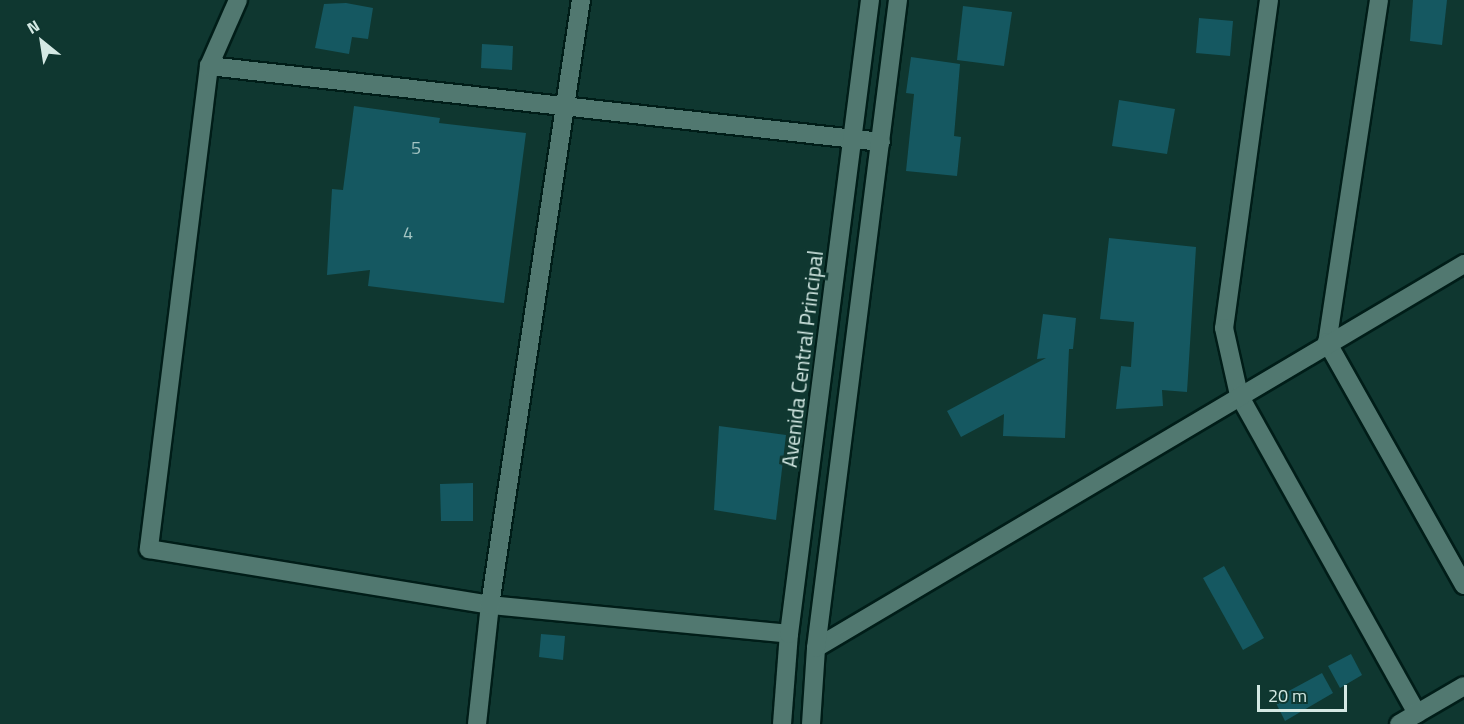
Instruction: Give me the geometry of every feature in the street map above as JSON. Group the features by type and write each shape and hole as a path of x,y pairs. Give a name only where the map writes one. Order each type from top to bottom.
{"street":[{"path":"238,0 209,66 149,549 490,605 789,634"},
{"path":"477,724 490,605 581,0"},
{"name":"Avenida Central Principal","path":"782,724 789,634 870,0"},
{"path":"811,724 816,648 898,0"},
{"path":"1269,0 1224,328 1239,395 1417,714"},
{"path":"1379,0 1327,342 1464,585"},
{"path":"209,66 880,142"},
{"path":"816,648 1327,342 1464,264"},
{"path":"1400,724 1464,686"}],"building":[{"path":"1413,0 1447,0 1442,45 1410,41"},
{"path":"346,3 373,8 368,39 352,37 349,54 315,48 324,4"},
{"path":"963,6 1012,12 1004,66 957,60"},
{"path":"1199,18 1233,21 1230,56 1196,53"},
{"path":"482,44 513,46 512,70 481,68"},
{"path":"911,57 960,64 954,136 961,137 957,176 906,171 914,94 906,93"},
{"path":"1119,100 1175,109 1167,154 1112,146"},
{"path":"354,106 440,118 439,123 526,133 504,303 368,286 370,270 327,275 332,189 343,190"},
{"path":"1109,238 1196,247 1187,392 1162,390 1163,406 1116,409 1121,366 1131,367 1134,322 1100,319"},
{"path":"1043,314 1076,318 1073,349 1069,349 1065,438 1003,436 1004,414 961,437 947,411 1046,358 1037,359"},
{"path":"719,426 786,435 776,520 714,510"},
{"path":"473,483 473,521 441,521 440,484"},
{"path":"1224,566 1264,638 1243,650 1203,578"},
{"path":"541,634 565,636 563,660 539,657"},
{"path":"1351,654 1362,675 1340,688 1328,666"},
{"path":"1322,673 1333,693 1285,721 1274,699"}]}
